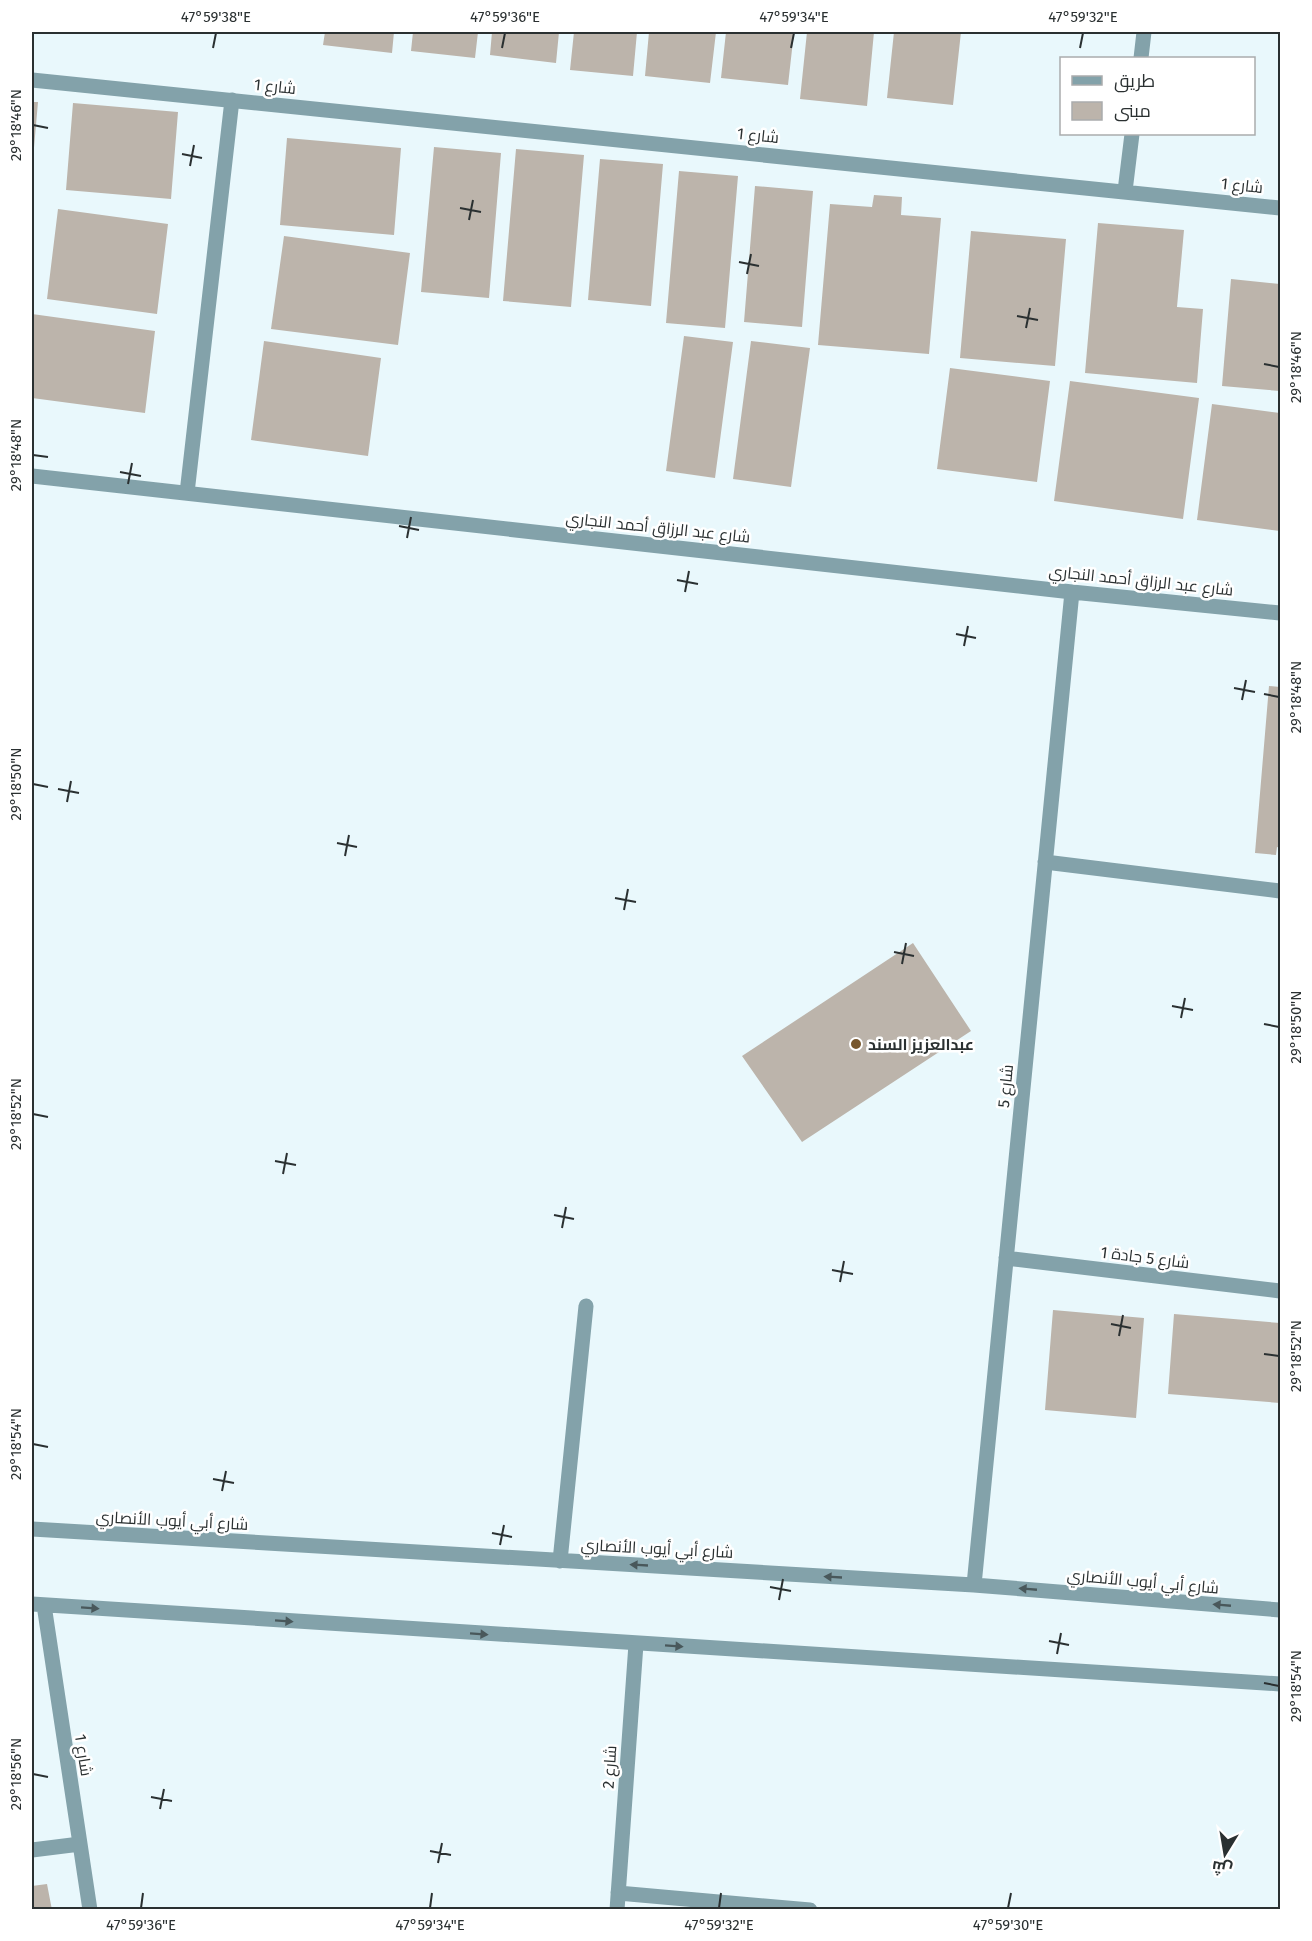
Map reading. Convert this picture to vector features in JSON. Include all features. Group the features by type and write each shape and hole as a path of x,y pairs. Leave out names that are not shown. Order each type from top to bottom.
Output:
{"street":[{"path":"1140,57 1144,32"},
{"name":"شارع 1","path":"32,80 1281,208"},
{"name":"شارع 1","path":"187,493 232,100"},
{"path":"1125,191 1132,135"},
{"name":"شارع عبد الرزاق أحمد النجاري","path":"32,476 1072,592 1281,613"},
{"name":"شارع 5","path":"974,1585 1072,592"},
{"path":"1045,862 1281,891"},
{"name":"شارع 5 جادة 1","path":"1006,1258 1281,1291"},
{"path":"560,1561 586,1306"},
{"name":"شارع أبي أيوب الأنصاري","path":"32,1529 974,1585 1281,1610"},
{"path":"38,1605 1281,1684"},
{"name":"شارع 1","path":"38,1605 90,1910"},
{"name":"شارع 2","path":"617,1910 636,1644"},
{"path":"32,1850 80,1844"},
{"path":"618,1893 810,1910"}],"building":[{"path":"325,32 394,32 392,53 323,45"},
{"path":"413,32 478,32 475,58 411,51"},
{"path":"492,32 559,32 556,63 490,55"},
{"path":"574,32 637,32 633,76 570,70"},
{"path":"649,32 716,32 710,83 645,76"},
{"path":"726,32 794,32 788,85 721,78"},
{"path":"807,32 874,32 867,106 800,99"},
{"path":"894,32 961,32 953,105 887,98"},
{"path":"32,102 38,102 33,159 32,159"},
{"path":"73,103 178,112 171,199 66,190"},
{"path":"287,138 401,148 394,235 280,225"},
{"path":"434,147 501,153 489,298 421,292"},
{"path":"516,149 584,155 571,307 503,301"},
{"path":"600,159 663,164 651,306 588,300"},
{"path":"679,171 738,176 725,328 666,323"},
{"path":"755,186 813,191 802,327 744,322"},
{"path":"874,195 902,197 901,215 941,218 929,354 818,345 830,204 872,207"},
{"path":"58,209 168,224 157,314 47,299"},
{"path":"1098,223 1184,230 1177,307 1203,309 1197,383 1085,373"},
{"path":"971,231 1066,239 1055,366 960,358"},
{"path":"284,236 410,253 398,345 271,329"},
{"path":"1231,279 1280,284 1280,391 1222,386"},
{"path":"32,314 155,331 145,413 32,398"},
{"path":"684,336 733,342 715,478 666,471"},
{"path":"264,341 381,358 368,456 251,440"},
{"path":"751,341 810,348 791,487 733,479"},
{"path":"950,368 1050,381 1037,482 937,469"},
{"path":"1070,381 1199,398 1183,519 1054,501"},
{"path":"1212,404 1280,413 1280,531 1197,520"},
{"path":"1269,686 1280,687 1280,848 1277,847 1276,855 1255,853"},
{"name":"عبدالعزيز السند","path":"913,943 971,1031 802,1142 742,1056"},
{"path":"1053,1310 1144,1318 1136,1418 1045,1410"},
{"path":"1174,1314 1280,1323 1280,1403 1168,1394"},
{"path":"47,1884 52,1910 32,1910 32,1886"}],"place":[{"name":"عبدالعزيز السند","path":"856,1044"}]}
